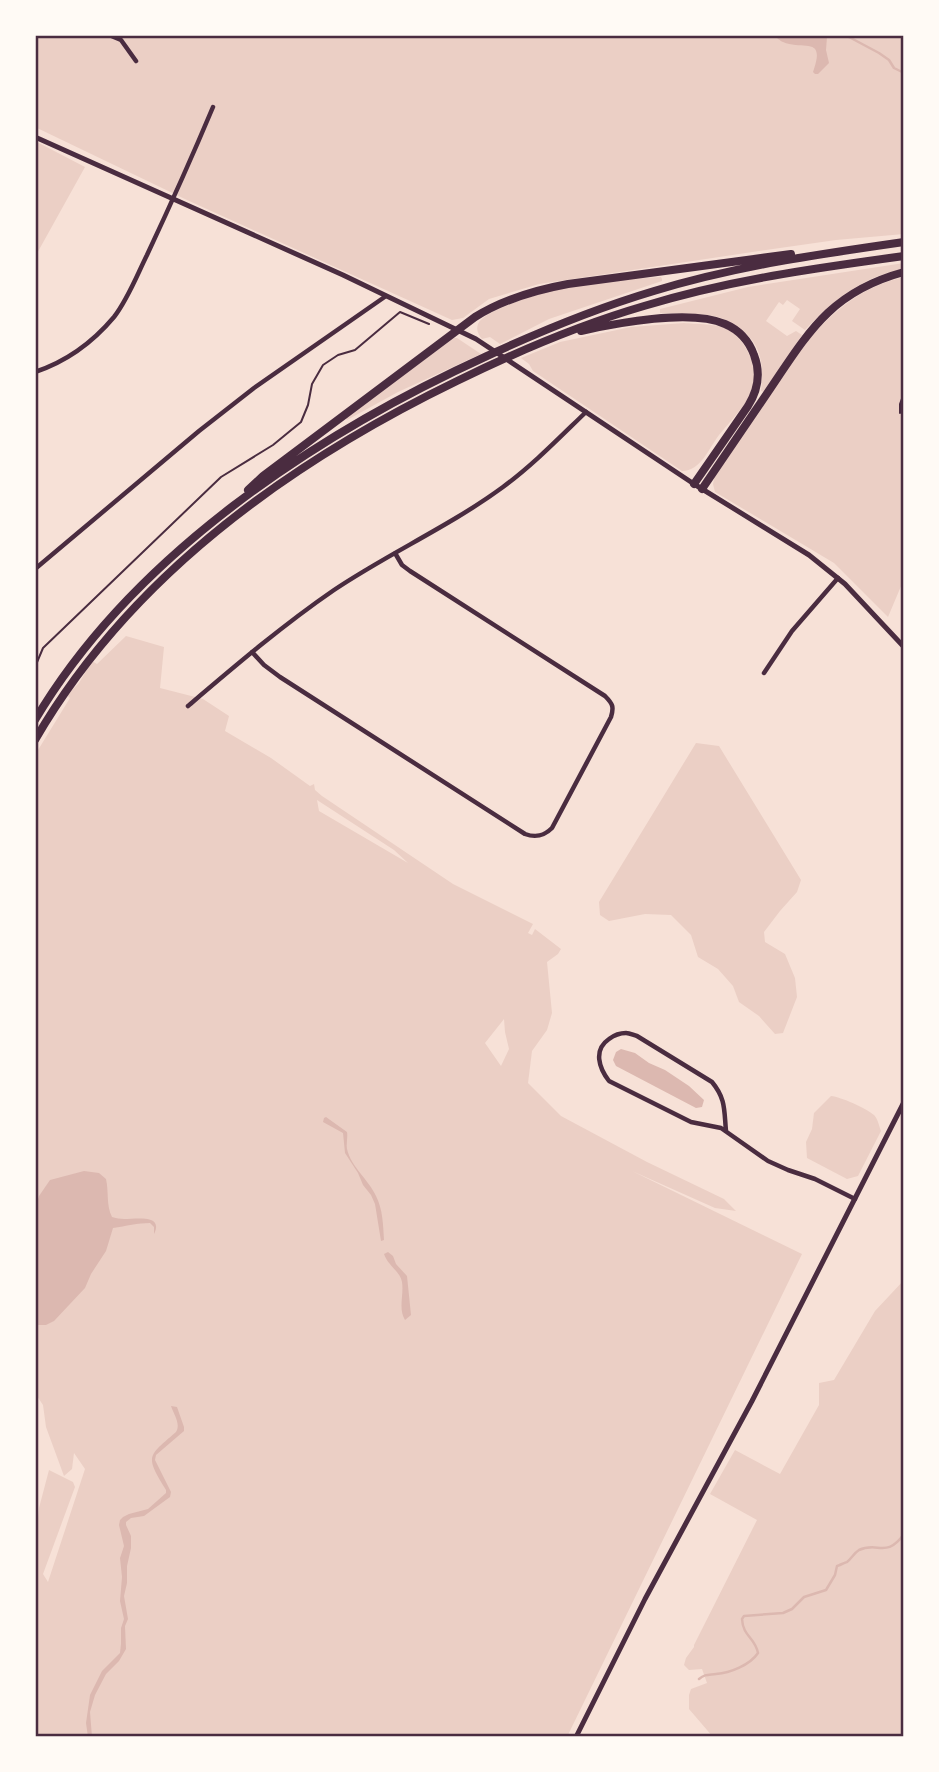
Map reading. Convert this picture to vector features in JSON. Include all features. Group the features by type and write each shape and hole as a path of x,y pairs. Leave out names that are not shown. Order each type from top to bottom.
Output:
{"highway":[{"path":"35,720 73,664 122,606 164,564 226,512 279,473 359,422 441,378 535,334 599,309 682,283 765,263 904,242"},
{"path":"226,512 262,475 475,317 500,303 557,286 780,255 822,254"},
{"path":"35,740 63,694 116,628 173,570 240,514 311,462 384,418 485,367 586,324 643,306 784,273 904,256"},
{"path":"702,489 799,345 818,322 857,291 904,272"},
{"path":"557,336 627,322 696,318 722,323 743,337 751,347 757,364 757,388 748,406 694,484"}],"street":[{"path":"108,35 121,40 136,61"},
{"path":"35,372 93,339 115,315 173,200 213,107"},
{"path":"35,137 343,275 476,339 694,484 810,555 860,599 904,648"},
{"path":"35,569 254,388 386,296"},
{"path":"188,706 274,634 334,591 501,489 534,462 586,411"},
{"path":"252,652 280,677 526,834 539,836 547,832 552,828 611,717 611,703 605,696 410,571 402,565 395,552"},
{"path":"764,673 792,631 838,578"},
{"path":"726,1130 723,1099 712,1082 637,1036 625,1033 615,1035 604,1042 599,1062 609,1081 691,1122 726,1130 768,1161 815,1179 856,1200"},
{"path":"576,1737 645,1599 750,1406 904,1102"}],"path":[{"path":"35,667 43,648 221,477 273,445 301,422 312,384 323,365 338,355 355,350 400,312 432,326"},
{"path":"900,413 904,393"}],"shaded area":[{"path":"35,35 904,35 904,234 836,240 539,284 489,299 463,318 452,320 187,200 35,127"},
{"path":"774,35 830,35 827,37 826,50 829,63 815,74 815,49 783,42"},
{"path":"35,141 85,167 35,257"},
{"path":"904,263 904,269 858,285 826,309 805,330 792,321 800,309 787,300 783,305 779,302 766,321 787,336 796,331 802,335 764,392 761,391 760,356 747,334 724,319 714,316 660,313 660,309 748,287"},
{"path":"661,277 662,281 549,319 500,344 490,337 482,339 478,332 478,324 492,312 534,296 591,283"},
{"path":"904,277 904,579 888,617 834,563 715,492 713,484 715,475 806,342 850,301 875,287"},
{"path":"684,323 718,326 734,334 746,347 754,373 752,390 746,401 704,458 689,470 682,471 533,371 521,358 560,342 631,327"},
{"path":"454,338 481,354 398,392 347,420 345,418"},
{"path":"126,636 164,647 160,688 203,699 229,716 225,731 271,758 310,786 314,784 315,790 322,796 453,884 533,924 528,933 532,935 535,929 561,949 547,962 552,1013 547,1030 532,1051 528,1083 561,1116 724,1199 736,1211 715,1208 632,1171 802,1254 567,1737 35,1737 35,1548 39,1508 49,1470 73,1482 75,1487 43,1574 48,1582 85,1469 74,1453 72,1469 64,1476 46,1427 43,1405 35,1393 35,758 70,698 67,695 79,683 92,661 97,664","holes":["317,800 394,850 408,863 319,811","504,1019 509,1049 501,1066 485,1043"]},
{"path":"696,743 719,746 801,880 797,892 764,932 765,942 785,954 795,978 797,997 783,1033 775,1034 759,1016 739,1002 733,986 718,969 698,957 691,935 671,915 645,914 609,921 600,915 599,902"},
{"path":"621,1049 635,1053 689,1086 704,1100 702,1107 696,1108 616,1066 613,1060 616,1052"},
{"path":"831,1096 870,1112 876,1118 881,1131 858,1176 847,1179 807,1158 806,1142 812,1129 814,1113"},
{"path":"326,1117 347,1132 349,1156 378,1201 384,1240 381,1241 371,1195 345,1153 343,1133 323,1122"},
{"path":"84,1171 99,1173 106,1179 112,1217 152,1220 156,1228 154,1234 154,1227 150,1223 113,1228 106,1251 85,1288 54,1321 46,1325 35,1325 35,1209 39,1196 50,1180"},
{"path":"388,1252 407,1276 411,1315 405,1320 402,1311 402,1282 384,1254"},
{"path":"904,1280 904,1737 713,1737 689,1709 691,1689 707,1683 702,1669 689,1670 684,1665 757,1520 710,1494 735,1450 780,1474 819,1405 819,1383 834,1380 875,1311"},
{"path":"171,1406 177,1407 184,1431 156,1455 155,1460 171,1492 170,1497 144,1516 131,1518 126,1522 131,1536 131,1548 124,1596 128,1619 125,1626 126,1649 106,1674 95,1695 90,1712 92,1737 88,1737 86,1723 90,1695 102,1671 120,1653 124,1619 120,1601 120,1558 124,1546 120,1520 129,1514 148,1509 166,1493 152,1458 159,1447 176,1432 177,1423"}],"waterway":[{"path":"840,35 879,53 889,60 894,68 904,73"},
{"path":"699,1679 705,1675 739,1668 758,1653 744,1630 744,1616 783,1613 792,1609 804,1597 826,1590 837,1566 847,1562 859,1550 887,1548 904,1534"}]}
